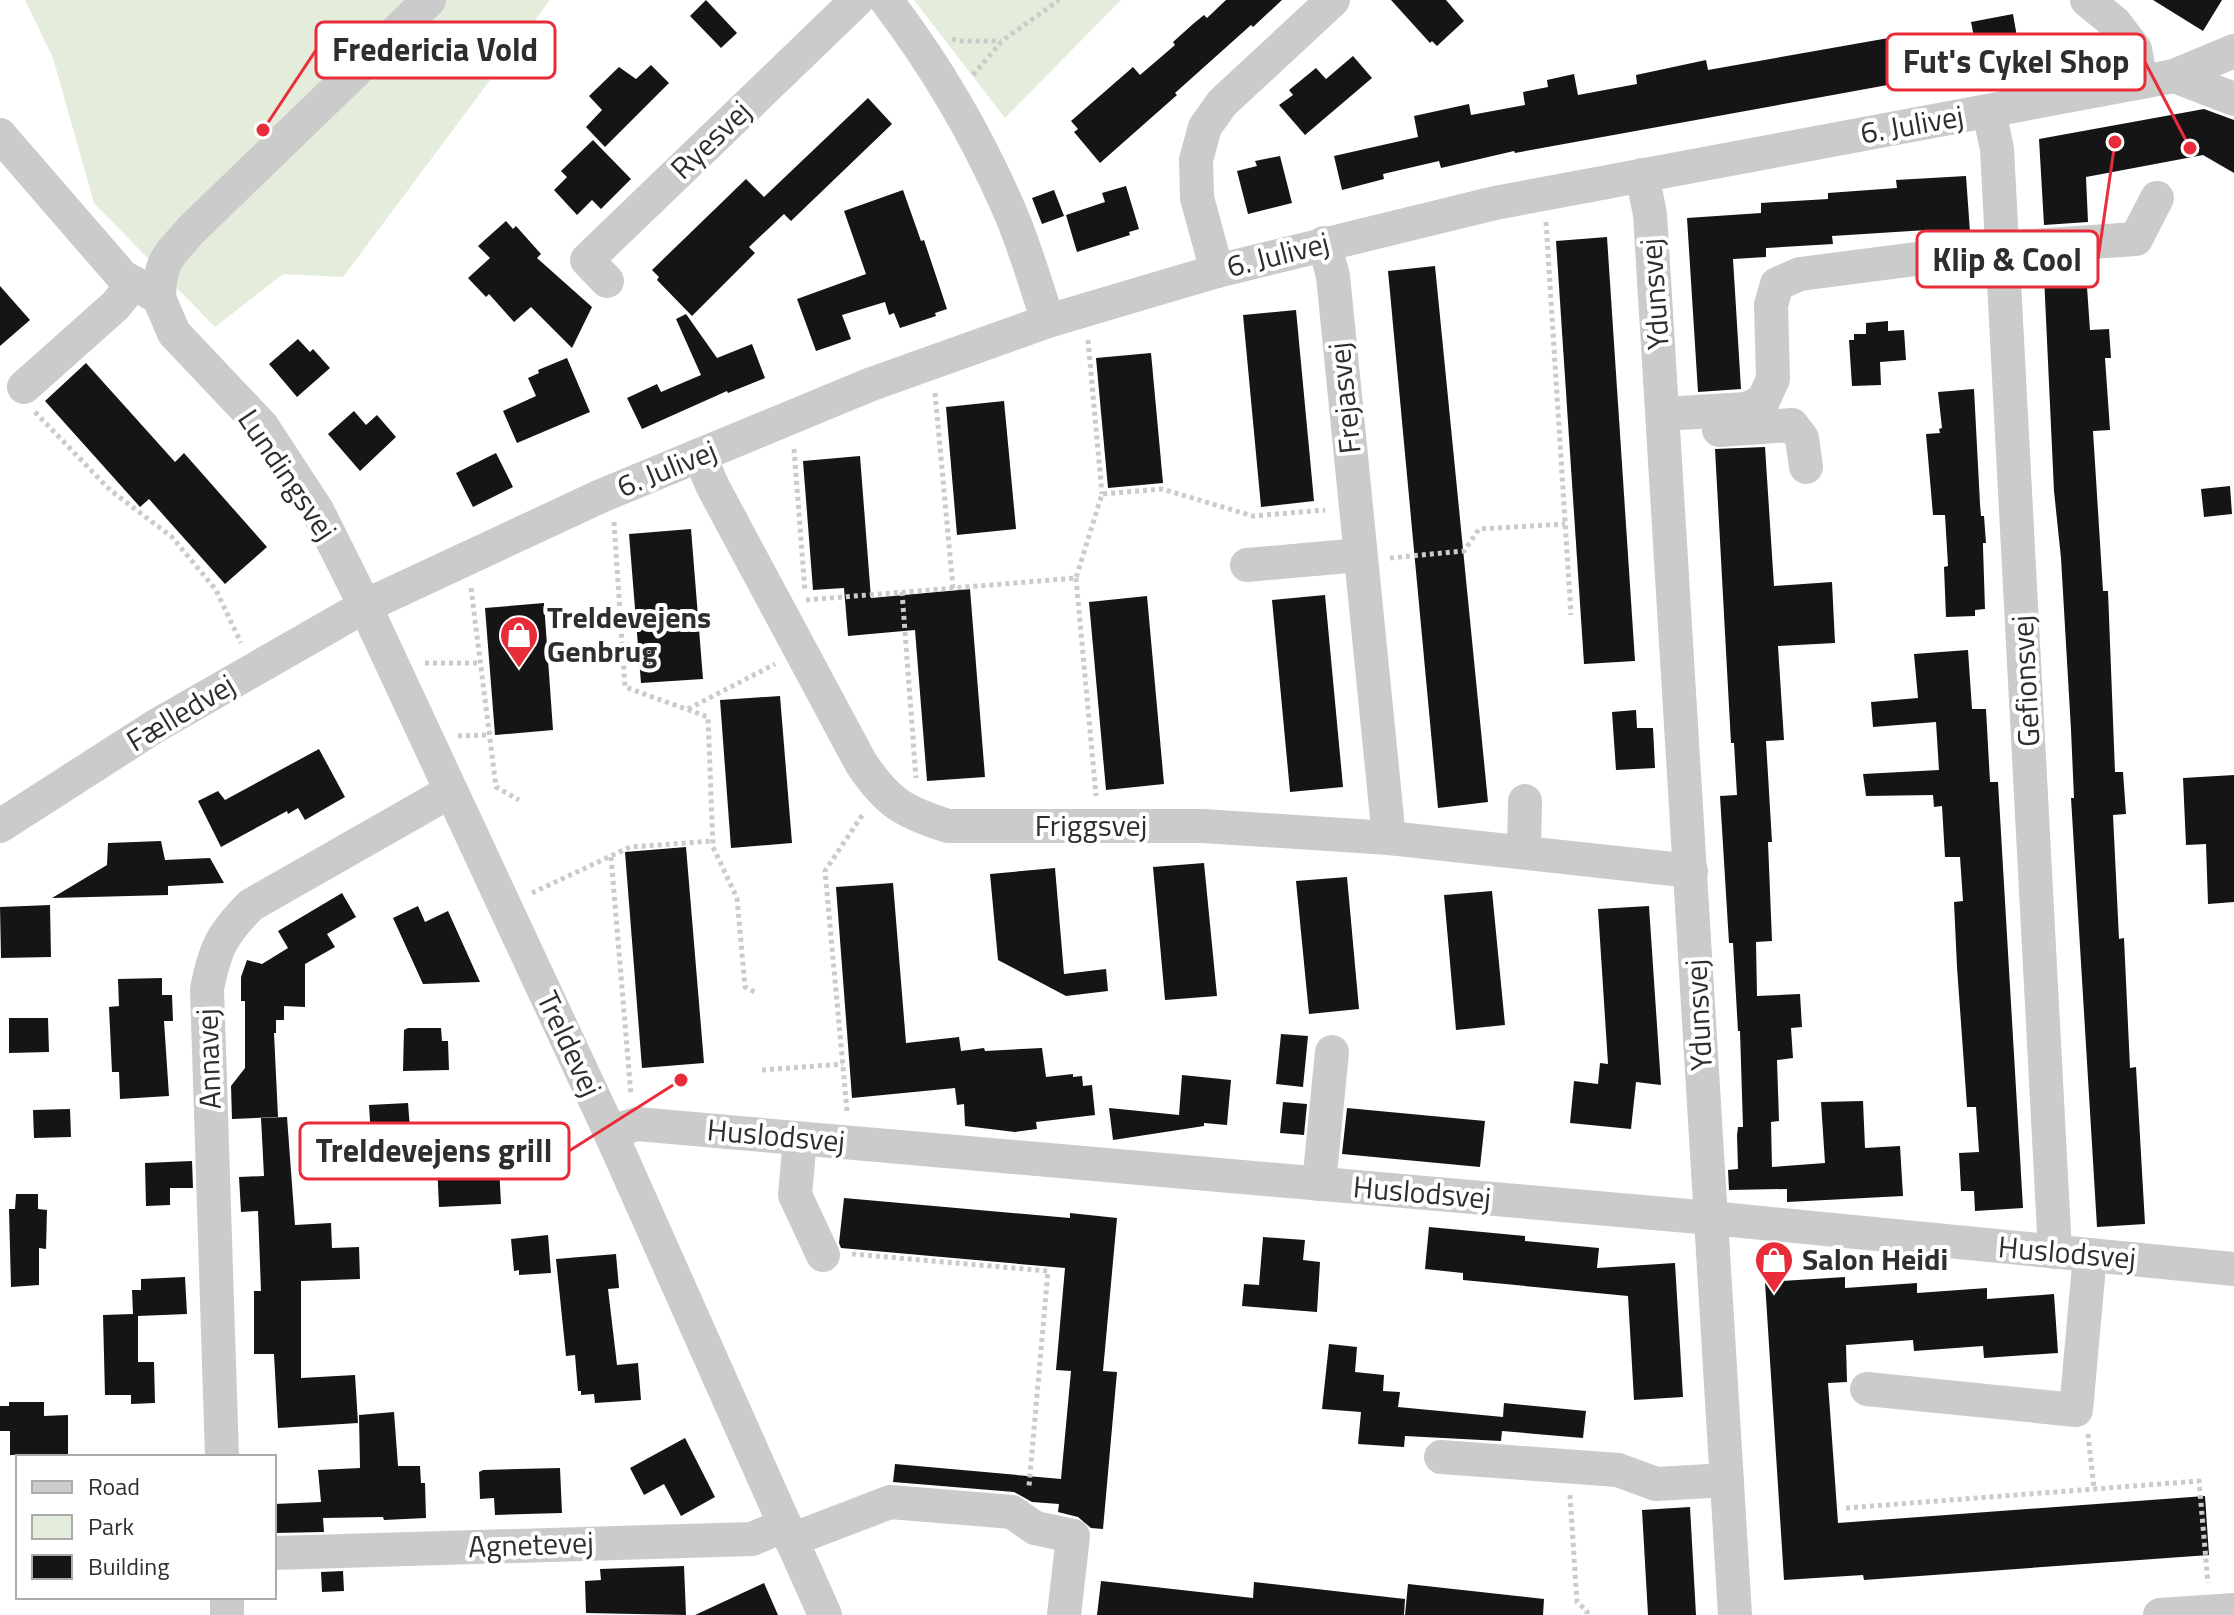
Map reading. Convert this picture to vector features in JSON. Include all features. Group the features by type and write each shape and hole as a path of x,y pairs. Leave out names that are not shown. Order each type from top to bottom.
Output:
{"street":[{"path":"29,399 115,306 147,291 168,257 191,230 429,0"},
{"name":"Ryesvej","path":"607,281 587,260 857,0"},
{"path":"886,0 917,41 953,98 1008,206 1048,321"},
{"path":"1217,271 1197,198 1196,160 1205,127 1222,103 1333,0"},
{"path":"2087,0 2115,23 2158,79 2234,99"},
{"name":"6. Julivej","path":"365,606 601,496 791,417 932,362 1085,310 1324,243 1544,193 2158,79 2234,51"},
{"name":"Gefionsvej","path":"1989,111 1997,149 2055,1252"},
{"name":"Lundingsvej","path":"0,135 122,276 147,291 174,333 262,426 317,510 365,606"},
{"name":"Ydunsvej","path":"1642,175 1650,214 1735,1615"},
{"path":"1663,424 1747,409 1763,401 1773,379 1771,305 1777,284 1800,274 2002,248 2136,239 2157,198"},
{"name":"Frejasvej","path":"1324,243 1333,276 1389,838"},
{"path":"1663,424 1792,425 1802,438 1806,467"},
{"name":"Friggsvej","path":"699,455 713,487 792,603 801,651 861,763 880,790 915,816 948,826 1203,826 1389,838 1691,871"},
{"path":"1247,565 1360,555"},
{"name":"Treldevej","path":"365,606 504,906 623,1128 788,1533 825,1615"},
{"name":"Fælledvej","path":"0,826 154,727 365,606"},
{"name":"Annavej","path":"222,1455 207,989 213,957 228,928 251,905 451,791"},
{"path":"1524,852 1525,801"},
{"path":"1319,1184 1332,1052"},
{"name":"Huslodsvej","path":"623,1128 850,1143 1711,1218 2234,1269"},
{"path":"800,1139 795,1195 823,1255"},
{"path":"1867,1389 2076,1410 2090,1255"},
{"path":"1441,1457 1618,1470 1656,1484 1727,1480"},
{"name":"Agnetevej","path":"276,1553 752,1539 788,1533 890,1502 1012,1512 1035,1528 1073,1536 1064,1615"},
{"path":"2160,1615 2222,1611"}],"path":[{"path":"953,98 1002,41 1059,0"},
{"path":"917,41 932,32 959,41 1002,41"},
{"path":"1544,193 1571,615"},
{"path":"1085,310 1102,494 1076,578 1098,826"},
{"path":"932,362 953,588"},
{"path":"29,399 110,490 172,537 216,590 254,669"},
{"path":"791,417 792,603 1076,578"},
{"path":"1102,494 1162,489 1253,516 1356,507"},
{"path":"601,496 615,524 625,687 708,717 713,847 737,898 745,987 757,993"},
{"path":"1360,555 1389,558 1464,551 1479,529 1565,524"},
{"path":"459,562 470,584 496,787 519,800"},
{"path":"902,592 918,797 915,816"},
{"path":"687,709 801,651"},
{"path":"389,662 480,663"},
{"path":"850,1143 825,871 880,790"},
{"path":"504,906 630,847 713,841"},
{"path":"611,857 632,1104 623,1128"},
{"path":"762,1070 843,1064"},
{"path":"823,1255 855,1254 1048,1271 1027,1504 1020,1518"},
{"path":"2076,1410 2088,1427 2094,1489"},
{"path":"1568,1466 1577,1602 1587,1611 1587,1615"},
{"path":"1846,1508 2199,1481 2222,1611"}],"green space":[{"path":"25,0 550,0 343,277 283,274 215,327 94,203 53,58"},
{"path":"914,0 1121,0 1005,118"}],"building":[{"path":"706,0 737,33 721,48 690,16"},
{"path":"1226,0 1282,0 1100,163 1074,132 1078,129 1071,121 1133,67 1140,75 1175,45 1173,42 1193,24 1204,15 1207,18"},
{"path":"1391,0 1446,0 1464,21 1437,46 1432,41 1430,43"},
{"path":"2153,0 2222,0 2203,31"},
{"path":"2013,14 2021,60 1980,68 1971,22"},
{"path":"1917,33 1926,78 1514,151 1441,168 1439,161 1383,174 1384,179 1342,190 1334,156 1418,137 1414,116 1469,104 1471,115 1525,105 1523,92 1548,87 1547,80 1574,74 1578,95 1637,84 1636,75 1706,60 1708,70"},
{"path":"1353,56 1372,78 1305,135 1279,105 1293,95 1289,90 1316,68 1326,79"},
{"path":"651,65 669,83 605,147 586,127 602,110 589,96 619,67 636,79"},
{"path":"868,98 892,124 791,221 784,214 749,247 755,253 692,316 657,280 659,277 652,270 746,179 764,197"},
{"path":"2204,109 2234,120 2234,173 2203,155 2086,177 2088,222 2044,225 2039,139"},
{"path":"593,140 631,179 601,209 592,200 577,215 554,190 567,177 561,171"},
{"path":"1280,156 1292,203 1248,214 1237,171 1257,166 1255,161"},
{"path":"1966,176 1970,232 1927,237 1927,230 1832,236 1833,244 1766,248 1766,257 1733,259 1741,389 1698,392 1687,218 1761,213 1761,203 1828,199 1828,193 1897,188 1896,180"},
{"path":"1126,186 1139,229 1129,232 1130,235 1077,252 1066,215 1105,202 1102,193"},
{"path":"903,190 947,309 900,328 894,313 889,315 885,302 842,315 851,339 816,351 797,299 866,274 844,211"},
{"path":"1054,190 1064,216 1042,224 1032,198"},
{"path":"506,221 513,229 516,226 541,254 537,258 592,307 572,348 531,307 514,322 489,294 486,297 468,278 490,258 478,246"},
{"path":"1607,237 1635,661 1584,664 1556,241"},
{"path":"1435,266 1488,802 1438,808 1388,271"},
{"path":"2086,273 2090,330 2109,329 2111,358 2105,358 2110,430 2093,431 2103,591 2108,591 2115,772 2123,772 2126,814 2113,815 2119,939 2124,938 2130,1068 2136,1067 2145,1224 2097,1227 2044,276"},
{"path":"0,286 30,320 0,346"},
{"path":"1296,310 1314,501 1261,507 1243,315"},
{"path":"686,314 717,358 752,344 765,378 727,391 642,429 627,398 657,384 661,392 701,375 676,319"},
{"path":"1888,321 1888,331 1904,330 1906,360 1880,362 1881,385 1852,386 1849,340 1854,340 1854,334 1866,334 1866,323"},
{"path":"298,339 310,352 313,349 330,368 297,397 269,364"},
{"path":"1151,353 1163,483 1108,488 1096,358"},
{"path":"567,358 590,412 517,443 503,411 536,396 528,378 539,373 538,370"},
{"path":"86,363 175,462 184,453 267,547 225,584 149,499 140,507 45,401"},
{"path":"1974,389 1980,504 1986,543 1983,543 1985,609 1975,610 1975,616 1946,617 1944,567 1948,566 1945,515 1933,515 1926,434 1940,433 1939,429 1942,428 1938,392"},
{"path":"1004,401 1016,529 957,535 946,407"},
{"path":"354,411 366,425 377,415 396,437 360,471 328,434"},
{"path":"1765,447 1774,586 1832,582 1835,643 1778,646 1784,740 1766,741 1772,842 1768,842 1772,941 1756,942 1757,996 1800,994 1802,1027 1791,1028 1793,1058 1777,1060 1779,1121 1771,1122 1772,1167 1825,1163 1821,1102 1863,1101 1865,1148 1900,1146 1903,1196 1787,1202 1787,1189 1729,1190 1728,1170 1738,1169 1737,1135 1738,1127 1743,1127 1740,1031 1733,943 1729,943 1720,796 1737,795 1734,743 1731,743 1715,449"},
{"path":"496,453 513,487 473,507 456,473"},
{"path":"860,456 871,598 970,589 985,777 927,781 915,630 848,636 844,588 813,590 803,461"},
{"path":"2230,486 2232,514 2204,517 2201,489"},
{"path":"691,529 703,679 641,683 629,534"},
{"path":"1325,595 1343,787 1290,792 1272,600"},
{"path":"1147,596 1164,784 1106,790 1089,602"},
{"path":"544,603 553,730 495,735 485,608"},
{"path":"1968,650 1972,709 1986,709 1990,782 1998,782 2023,1208 1975,1211 1974,1191 1961,1191 1959,1153 1979,1152 1976,1107 1967,1107 1957,967 1954,902 1963,901 1960,857 1945,857 1942,806 1934,807 1933,795 1866,796 1863,774 1939,770 1936,722 1873,727 1871,702 1918,698 1914,654"},
{"path":"780,696 792,843 731,848 720,700"},
{"path":"1636,710 1637,728 1653,728 1655,768 1616,770 1612,712"},
{"path":"319,749 345,797 305,820 298,808 288,814 287,811 221,847 198,801 218,791 225,800"},
{"path":"2234,775 2234,902 2208,904 2206,844 2186,845 2183,778"},
{"path":"161,841 165,860 210,858 224,883 168,886 168,895 52,898 107,865 108,843"},
{"path":"686,847 704,1063 642,1068 625,852"},
{"path":"1204,863 1217,996 1165,1000 1153,867"},
{"path":"1055,868 1064,974 1106,969 1108,991 1066,996 998,960 990,874"},
{"path":"1347,877 1359,1009 1309,1014 1296,881"},
{"path":"893,883 906,1043 959,1037 961,1051 1042,1048 1046,1077 1073,1074 1073,1077 1082,1076 1083,1086 1092,1085 1095,1115 1036,1122 1037,1129 1015,1132 965,1126 964,1104 957,1105 955,1088 852,1098 836,887"},
{"path":"1492,891 1505,1025 1456,1030 1444,895"},
{"path":"342,893 356,917 327,934 335,947 305,964 305,1007 284,1006 284,1020 276,1020 278,1117 232,1119 231,1086 245,1068 245,1001 241,1001 241,977 247,960 262,964 288,948 278,931"},
{"path":"50,905 51,957 1,958 0,907"},
{"path":"418,906 425,922 448,911 480,982 423,984 393,918"},
{"path":"1649,906 1661,1085 1636,1082 1631,1129 1570,1123 1574,1081 1598,1084 1600,1063 1608,1064 1598,909"},
{"path":"162,978 162,995 172,995 173,1021 164,1021 169,1096 120,1099 119,1072 112,1072 109,1007 119,1006 118,979"},
{"path":"9,1018 48,1018 49,1052 9,1053"},
{"path":"441,1028 442,1041 448,1041 449,1070 403,1071 404,1030"},
{"path":"1281,1034 1308,1036 1303,1087 1276,1084"},
{"path":"1182,1075 1231,1080 1227,1125 1204,1123 1204,1126 1113,1140 1109,1108 1179,1115"},
{"path":"1283,1102 1307,1104 1304,1135 1280,1133"},
{"path":"408,1103 413,1167 373,1170 369,1105"},
{"path":"1347,1108 1485,1121 1480,1167 1342,1154"},
{"path":"70,1109 71,1137 34,1138 33,1110"},
{"path":"287,1117 295,1225 331,1223 332,1248 359,1247 360,1279 301,1281 301,1378 355,1375 358,1423 278,1428 274,1354 254,1354 254,1291 261,1291 258,1211 241,1212 239,1177 264,1176 261,1118"},
{"path":"498,1147 501,1204 439,1207 437,1163 473,1161 472,1148"},
{"path":"192,1161 193,1188 170,1188 170,1205 146,1206 145,1163"},
{"path":"16,1194 38,1194 38,1209 47,1210 46,1249 39,1248 39,1285 11,1287 9,1209 15,1209"},
{"path":"844,1198 1070,1218 1070,1213 1117,1218 1103,1371 1117,1372 1103,1529 1091,1528 1078,1517 1058,1512 1059,1504 1032,1502 1014,1492 893,1482 895,1464 1061,1479 1071,1371 1056,1370 1065,1268 841,1248"},
{"path":"1429,1227 1525,1236 1525,1241 1599,1248 1597,1268 1675,1263 1683,1397 1634,1400 1628,1296 1463,1280 1463,1273 1425,1269"},
{"path":"548,1235 551,1273 519,1275 519,1270 514,1271 511,1239"},
{"path":"1263,1237 1305,1240 1303,1260 1320,1262 1317,1312 1242,1306 1244,1284 1259,1285"},
{"path":"616,1254 619,1288 608,1289 617,1365 638,1363 641,1400 595,1403 594,1394 581,1395 578,1391 575,1355 566,1356 556,1259"},
{"path":"185,1277 187,1314 138,1316 138,1362 154,1362 155,1403 131,1404 131,1395 105,1395 103,1315 133,1314 132,1290 141,1290 141,1279"},
{"path":"1845,1277 1845,1288 1917,1283 1917,1293 1987,1288 1987,1299 2054,1294 2058,1353 1984,1358 1983,1346 1914,1351 1913,1340 1846,1345 1847,1382 1828,1383 1838,1523 2205,1496 2209,1555 1864,1580 1863,1575 1784,1580 1765,1282"},
{"path":"1329,1344 1357,1347 1355,1372 1384,1375 1383,1391 1400,1392 1398,1407 1503,1417 1504,1403 1586,1411 1583,1438 1502,1431 1501,1441 1405,1436 1404,1447 1358,1444 1361,1412 1322,1409"},
{"path":"9,1402 44,1402 44,1416 68,1415 68,1454 10,1455 10,1431 0,1431 0,1406 9,1406"},
{"path":"394,1412 398,1466 420,1466 421,1483 425,1483 426,1518 323,1518 324,1532 276,1533 276,1504 321,1502 318,1470 360,1468 359,1415"},
{"path":"685,1438 715,1497 681,1516 664,1484 644,1495 630,1468"},
{"path":"560,1468 562,1513 495,1515 494,1498 480,1499 479,1472 483,1470"},
{"path":"1690,1507 1696,1615 1648,1615 1642,1510"},
{"path":"684,1566 686,1615 586,1613 585,1581 601,1580 600,1569"},
{"path":"343,1571 344,1591 322,1592 321,1572"},
{"path":"1101,1581 1253,1598 1254,1582 1405,1599 1404,1615 1097,1615"},
{"path":"764,1583 778,1615 695,1615"},
{"path":"1408,1584 1544,1599 1543,1615 1405,1615"}],"place":[{"name":"Fredericia Vold","path":"263,130"},
{"name":"Klip & Cool","path":"2115,142"},
{"name":"Fut's Cykel Shop","path":"2190,148"},
{"name":"Treldevejens Genbrug","path":"519,669"},
{"name":"Treldevejens grill","path":"681,1080"},
{"name":"Salon Heidi","path":"1774,1294"}]}
